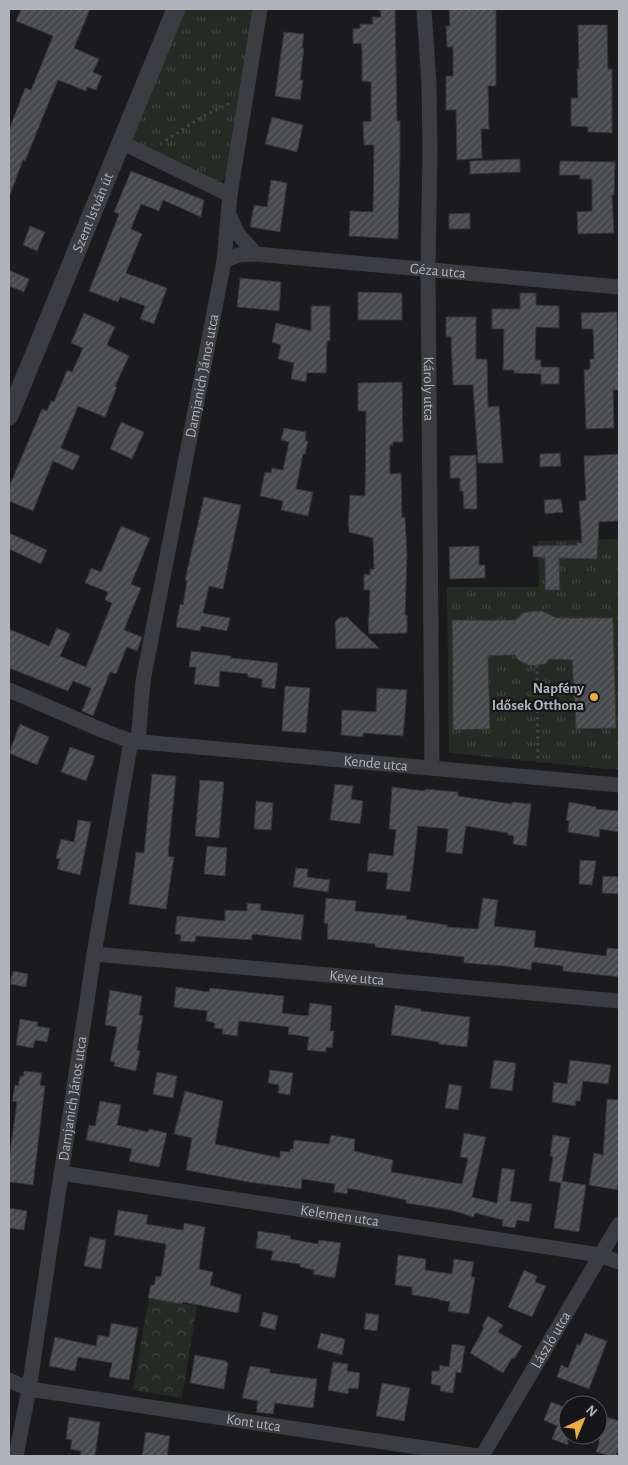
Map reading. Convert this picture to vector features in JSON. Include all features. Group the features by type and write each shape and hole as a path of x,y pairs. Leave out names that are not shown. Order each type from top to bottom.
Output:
{"street":[{"name":"Szent István út","path":"9,416 176,9"},
{"name":"Damjanich János utca","path":"16,1456 29,1389 94,954 135,741 143,681 224,261 230,195 260,9"},
{"name":"Károly utca","path":"424,9 429,84 430,151 428,270 432,768"},
{"path":"121,142 230,195"},
{"path":"228,214 238,234 256,254"},
{"name":"Géza utca","path":"224,261 238,256 256,254 619,287"},
{"name":"Kende utca","path":"9,690 104,731 135,741 619,785"},
{"name":"Keve utca","path":"94,954 619,1002"},
{"name":"Kelemen utca","path":"61,1173 600,1255 619,1262"},
{"name":"László utca","path":"482,1456 619,1224"},
{"name":"Kont utca","path":"9,1380 29,1389 478,1456"}],"path":[{"path":"144,154 202,117 246,94"},
{"path":"537,665 538,766"}],"green space":[{"path":"186,9 257,9 229,174 223,180 215,182 133,139"},
{"path":"619,539 619,770 449,753 447,587 539,587 538,541"},
{"path":"149,1298 197,1306 182,1398 133,1390"}],"building":[{"path":"21,9 90,9 74,48 99,59 93,72 102,76 96,90 87,87 86,91 58,80 9,195 9,130 25,88 31,90 53,36 16,21"},
{"path":"380,9 395,9 397,121 400,121 398,239 349,236 350,211 373,212 374,145 364,145 363,122 371,121 371,82 362,81 361,43 353,44 353,29 360,28 360,24 373,24 372,17 381,17"},
{"path":"449,9 496,9 496,86 488,86 489,129 481,129 482,158 457,160 456,110 446,110 446,76 453,76 453,47 447,47 446,26 450,26"},
{"path":"578,25 607,25 608,69 612,69 612,133 588,132 588,127 571,126 571,98 578,98"},
{"path":"284,32 304,34 300,80 303,80 300,100 275,96"},
{"path":"272,117 303,125 297,152 265,144"},
{"path":"520,159 520,172 470,174 470,161"},
{"path":"560,161 615,162 614,195 612,195 614,233 578,234 577,212 592,211 592,179 580,179 580,175 559,175"},
{"path":"131,171 204,200 201,217 163,200 159,211 141,204 131,229 142,234 126,273 167,288 154,324 140,319 145,306 120,297 118,302 89,291 119,214 114,212"},
{"path":"271,180 287,183 280,232 250,227 254,205 267,207"},
{"path":"470,213 470,229 449,229 449,214"},
{"path":"30,226 45,232 37,251 23,245"},
{"path":"9,270 29,279 24,292 9,286"},
{"path":"240,278 281,282 279,311 237,307"},
{"path":"358,292 402,293 402,320 358,320"},
{"path":"520,293 536,293 536,305 559,306 559,328 536,327 535,360 541,360 541,367 559,367 559,384 541,384 541,374 514,373 514,370 503,370 504,329 492,329 492,309 520,309"},
{"path":"311,306 330,306 330,341 327,341 326,373 307,373 306,382 291,379 294,363 278,359 281,345 272,342 276,323 311,331"},
{"path":"617,312 619,390 613,390 614,428 586,429 584,370 590,369 590,359 594,359 593,329 582,329 581,313"},
{"path":"84,313 115,327 107,345 129,356 115,386 117,387 105,417 78,406 61,448 80,456 73,470 53,461 33,511 9,501 9,487 42,409 47,411 51,401 54,402 67,370 72,372 83,348 71,343"},
{"path":"446,317 476,317 476,359 487,359 488,407 499,406 503,463 478,463 473,385 453,385 451,337 446,337"},
{"path":"402,382 403,442 393,442 393,445 390,445 390,474 401,473 402,518 405,517 407,555 405,615 407,615 407,633 369,634 370,590 364,590 364,574 370,575 370,569 374,569 373,538 349,532 348,527 350,495 365,496 366,411 358,411 358,383"},
{"path":"121,422 144,432 132,459 110,449"},
{"path":"284,428 306,432 305,441 308,441 305,454 303,454 296,489 313,492 308,516 281,510 283,501 260,496 265,472 271,473 272,468 283,470 289,442 281,440"},
{"path":"560,453 561,466 540,467 540,454"},
{"path":"619,454 619,521 599,522 597,559 559,558 560,590 545,590 545,557 533,557 533,546 577,545 577,542 582,543 579,501 586,500 584,456"},
{"path":"476,455 477,509 464,509 463,491 460,491 460,478 450,478 450,456"},
{"path":"204,497 241,505 223,589 209,586 203,613 230,618 227,631 201,626 200,631 176,627 180,604 183,605 187,581 185,580"},
{"path":"561,499 563,512 545,514 544,500"},
{"path":"121,526 150,538 131,584 141,588 124,630 142,637 137,651 127,647 116,674 110,672 93,716 82,711 91,688 73,681 68,691 9,668 9,629 49,646 57,628 70,634 60,656 86,667 112,603 105,600 108,592 85,583 91,568 101,572"},
{"path":"9,533 47,550 41,564 9,549"},
{"path":"479,546 479,565 485,565 485,578 450,579 449,547"},
{"name":"Napfény Idősek Otthona","path":"542,611 557,618 613,618 616,728 576,729 572,660 549,659 545,664 530,666 518,660 515,655 488,656 490,729 453,730 452,620 515,620 523,613"},
{"path":"347,617 379,648 336,649 335,622 339,618"},
{"path":"191,651 278,663 275,689 262,687 262,679 248,677 248,674 220,671 219,687 194,684 196,667 189,667"},
{"path":"285,686 310,688 306,733 282,731"},
{"path":"377,688 407,690 403,736 363,733 363,737 341,735 342,710 376,712"},
{"path":"20,724 49,737 37,765 9,753"},
{"path":"70,747 95,756 86,781 61,772"},
{"path":"152,774 176,776 168,856 174,857 166,909 129,904 136,852 144,853"},
{"path":"200,780 224,782 219,838 195,836"},
{"path":"335,784 353,786 351,799 363,801 360,824 330,820"},
{"path":"392,787 458,792 458,796 512,804 512,802 531,804 526,846 513,844 514,836 508,835 508,833 466,826 462,854 446,852 448,829 418,826 410,892 386,889 388,873 367,871 369,853 393,856 396,830 389,829"},
{"path":"256,801 273,803 271,830 254,829"},
{"path":"569,802 596,807 596,809 619,811 619,832 600,829 599,837 568,832 569,821 566,820"},
{"path":"78,820 91,822 80,875 57,869 60,859 56,858 61,839 74,842"},
{"path":"207,846 227,848 225,876 204,874"},
{"path":"580,860 596,861 592,885 579,884"},
{"path":"296,868 308,869 307,877 330,880 328,892 293,887"},
{"path":"603,876 619,877 619,894 602,893"},
{"path":"326,898 356,901 355,911 407,916 406,919 447,925 447,927 478,929 483,898 498,900 494,926 536,931 534,947 606,956 607,948 619,949 619,977 563,971 563,966 532,962 531,970 464,963 464,957 375,947 375,944 327,939 328,924 324,923"},
{"path":"247,903 261,904 260,910 304,915 301,940 252,934 252,940 196,936 195,942 180,941 181,935 175,934 177,916 225,921 225,910 247,911"},
{"path":"13,971 28,974 26,987 10,984"},
{"path":"176,987 209,992 210,988 284,996 282,1013 308,1016 310,1003 332,1006 330,1031 334,1031 332,1048 326,1047 326,1052 307,1050 309,1037 288,1034 289,1027 239,1021 237,1036 222,1034 223,1029 214,1028 215,1023 206,1021 207,1011 174,1007"},
{"path":"110,990 142,996 139,1015 143,1016 137,1050 140,1051 136,1071 114,1066 115,1062 110,1061 117,1027 105,1025"},
{"path":"395,1005 421,1009 421,1011 470,1017 467,1047 391,1035"},
{"path":"20,1019 38,1022 37,1026 50,1028 47,1042 35,1040 33,1048 16,1045"},
{"path":"494,1060 516,1063 512,1091 490,1088"},
{"path":"570,1060 611,1065 608,1084 583,1081 580,1101 576,1101 575,1106 552,1102 554,1082 567,1084"},
{"path":"270,1070 293,1073 290,1095 278,1093 279,1085 268,1083"},
{"path":"24,1071 42,1073 40,1085 45,1086 33,1185 9,1182 9,1159 17,1102 12,1101 15,1085 18,1086 20,1076 23,1076"},
{"path":"157,1072 177,1076 173,1098 153,1094"},
{"path":"449,1084 462,1086 458,1110 445,1108"},
{"path":"185,1091 223,1101 215,1144 280,1158 280,1151 290,1152 290,1149 293,1149 294,1140 329,1144 331,1135 355,1139 354,1151 393,1160 391,1172 462,1184 468,1158 460,1157 464,1133 486,1137 472,1197 497,1203 502,1168 515,1170 510,1201 532,1204 529,1222 517,1220 515,1228 502,1226 503,1220 475,1213 474,1217 450,1210 406,1203 406,1200 348,1188 347,1194 334,1192 335,1184 302,1179 301,1189 248,1182 186,1170 192,1138 174,1134"},
{"path":"607,1099 619,1100 619,1179 617,1190 589,1185 594,1153 603,1155"},
{"path":"100,1101 121,1105 117,1125 148,1132 149,1129 167,1133 159,1167 129,1161 132,1149 86,1140 89,1125 95,1126"},
{"path":"553,1135 570,1138 562,1181 586,1185 579,1232 554,1228 561,1183 549,1181 553,1157 550,1156"},
{"path":"9,1208 27,1211 24,1230 9,1228"},
{"path":"118,1210 148,1215 146,1224 183,1230 184,1223 205,1227 199,1269 213,1272 210,1285 241,1295 238,1313 183,1302 182,1304 148,1298 151,1285 154,1285 156,1276 161,1277 166,1244 114,1235"},
{"path":"258,1231 291,1236 290,1239 318,1244 319,1240 341,1243 335,1278 313,1274 314,1270 300,1267 300,1264 271,1260 273,1251 256,1248"},
{"path":"90,1237 106,1240 101,1269 84,1266"},
{"path":"398,1255 426,1259 425,1270 452,1274 454,1259 474,1262 471,1277 475,1277 469,1314 448,1311 450,1302 412,1295 412,1287 395,1285"},
{"path":"524,1270 537,1276 535,1282 546,1286 532,1317 508,1307"},
{"path":"263,1312 278,1316 275,1330 260,1326"},
{"path":"366,1313 379,1315 377,1331 364,1329"},
{"path":"488,1316 503,1325 498,1332 522,1346 503,1373 470,1353 484,1328 482,1326"},
{"path":"111,1323 138,1328 129,1380 109,1377 112,1363 78,1357 75,1371 49,1366 55,1337 96,1346 98,1335 109,1337"},
{"path":"321,1333 345,1339 342,1355 317,1348"},
{"path":"585,1333 607,1341 589,1389 557,1377 561,1365 568,1368 577,1344 580,1345"},
{"path":"452,1344 465,1346 461,1373 456,1372 453,1393 440,1391 441,1386 431,1384 432,1371 439,1371 440,1365 449,1367"},
{"path":"195,1355 228,1363 224,1389 190,1383"},
{"path":"333,1362 348,1364 347,1371 360,1373 358,1389 349,1388 348,1394 328,1390"},
{"path":"250,1366 270,1369 270,1373 317,1379 313,1408 275,1403 273,1414 256,1412 258,1401 242,1398"},
{"path":"382,1383 410,1388 404,1421 376,1416"},
{"path":"551,1402 558,1405 558,1441 552,1439 557,1426 544,1420"},
{"path":"69,1417 100,1422 95,1456 80,1456 81,1451 70,1449 72,1440 66,1439"},
{"path":"608,1417 619,1421 619,1446 616,1456 596,1452 598,1445 608,1445"},
{"path":"146,1432 170,1436 167,1456 142,1456"}],"place":[{"name":"Napfény Idősek Otthona","path":"594,697"}]}
